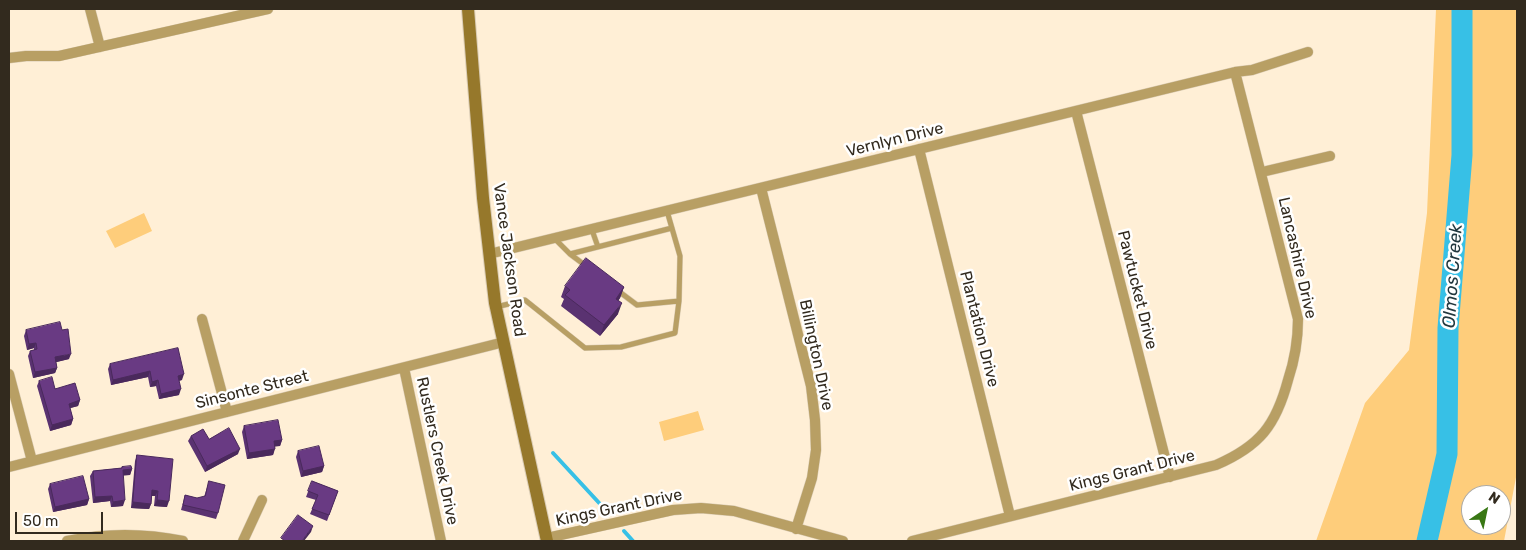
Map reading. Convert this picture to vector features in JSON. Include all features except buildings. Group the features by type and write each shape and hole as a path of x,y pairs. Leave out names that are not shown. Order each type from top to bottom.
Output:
{"main road":[{"name":"Vance Jackson Road","path":"468,9 488,254 496,306 547,540"}],"street":[{"path":"90,9 100,47"},
{"path":"9,58 59,56 265,9"},
{"name":"Vernlyn Drive","path":"488,254 1235,72 1252,70 1308,52"},
{"name":"Lancashire Drive","path":"1235,72 1296,303 1298,319 1297,351"},
{"name":"Pawtucket Drive","path":"1076,111 1170,476"},
{"name":"Plantation Drive","path":"919,149 1010,516"},
{"path":"1262,172 1330,156"},
{"name":"Billington Drive","path":"761,188 811,386 816,420 816,450 812,478 796,529"},
{"path":"202,319 227,412"},
{"name":"Sinsonte Street","path":"9,467 504,342"},
{"name":"Kings Grant Drive","path":"912,541 1216,465 1236,456 1261,437 1278,411 1297,351"},
{"name":"Rustlers Creek Drive","path":"404,368 441,541"},
{"path":"9,374 32,461"},
{"path":"242,541 262,500"},
{"name":"Kings Grant Drive","path":"547,540 673,510 701,508 734,511 843,541"},
{"path":"67,541 108,535 134,534 183,541"}],"lane":[{"path":"496,306 526,300 585,348 621,347 675,333 680,301 680,256 667,211"},
{"path":"570,254 672,228"},
{"path":"592,230 598,247"},
{"path":"555,239 570,254 593,271"},
{"path":"615,288 638,305 680,301"}],"shaded area":[{"path":"1436,9 1517,9 1517,472 1511,504 1511,485 1461,485 1461,535 1505,535 1504,541 1316,541 1365,403 1409,350 1427,213"},
{"path":"144,213 152,231 115,248 106,231"},
{"path":"698,411 704,430 664,441 659,422"}],"waterway":[{"name":"Olmos Creek","path":"1427,541 1447,454 1448,328 1462,155 1462,9"},
{"path":"553,453 601,505"},
{"path":"624,531 633,541"}]}
